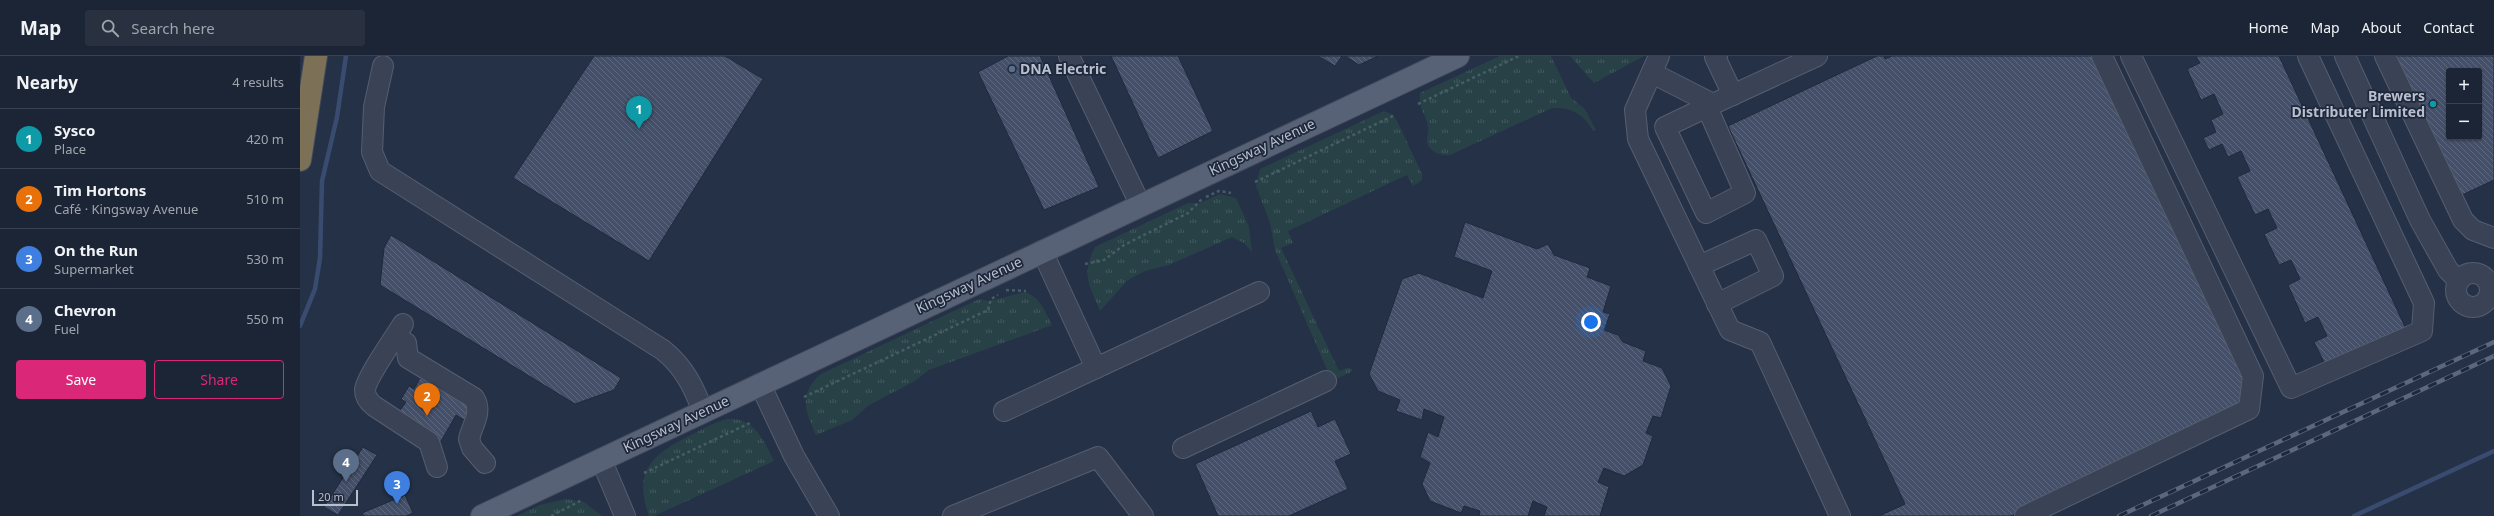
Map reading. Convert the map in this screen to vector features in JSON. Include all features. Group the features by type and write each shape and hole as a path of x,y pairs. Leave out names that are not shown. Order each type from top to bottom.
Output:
{"highway":[{"path":"300,160 316,56"}],"main road":[{"name":"Kingsway Avenue","path":"482,516 1140,204 1458,56"}],"lane":[{"path":"1069,56 1140,204"},
{"path":"1717,56 1715,57 1733,95"},
{"path":"1817,56 1710,105 1665,128 1706,213 1745,193 1710,105 1656,65 1635,110 1638,140 1730,330 1760,342 1840,516"},
{"path":"2024,516 2249,409 2253,376 2102,56"},
{"path":"2131,56 2291,388 2422,331 2424,303 2308,56"},
{"path":"2345,56 2420,220 2448,270 2459,281"},
{"path":"2385,56 2463,220 2473,230 2494,238"},
{"path":"383,66 374,106 372,152 380,172 663,350 684,372 694,389 703,412"},
{"path":"1699,266 1756,240 1773,276 1717,304"},
{"path":"1042,251 1096,368"},
{"path":"1004,411 1259,292"},
{"path":"437,467 429,442 374,406 369,402 365,392 369,380 404,333 408,358 474,398 478,405 477,416 469,439 472,448 485,463"},
{"path":"1183,448 1326,381"},
{"path":"760,384 794,456 828,516"},
{"path":"953,516 1098,457 1143,516"},
{"path":"601,459 625,516"}],"path":[{"path":"1418,104 1519,56"},
{"path":"1255,182 1395,116"},
{"path":"1085,264 1104,260 1124,245 1188,213 1200,200 1219,191 1231,193"},
{"path":"804,397 988,310 991,299 1006,290 1026,291"},
{"path":"644,473 750,423"},
{"path":"551,516 582,500"}],"green space":[{"path":"1500,56 1551,56 1571,98 1584,108 1596,130 1593,131 1581,116 1571,110 1552,108 1450,155 1443,155 1433,151 1427,142 1428,126 1421,108 1420,93"},
{"path":"1570,56 1644,56 1594,83"},
{"path":"1384,111 1393,115 1397,121 1422,174 1422,180 1413,186 1407,175 1288,231 1293,243 1281,248 1339,371 1347,368 1352,369 1351,372 1332,381 1275,250 1270,223 1256,186 1260,169"},
{"path":"1220,194 1236,198 1249,227 1252,252 1244,243 1232,237 1169,265 1145,271 1128,280 1100,311 1088,279 1088,265 1095,247 1188,203 1200,203"},
{"path":"1025,292 1035,297 1052,325 929,370 915,381 869,405 852,420 816,435 807,410 806,395 814,381 821,374 979,299 989,301"},
{"path":"726,419 736,419 751,426 766,445 774,461 654,516 649,516 643,488 645,476 655,458 664,450 676,443 716,422"},
{"path":"566,499 584,502 602,516 517,516 540,505"}],"building":[{"path":"594,56 725,56 763,79 649,261 513,178"},
{"path":"1008,56 1040,56 1099,187 1044,210 978,72"},
{"path":"1111,56 1178,56 1213,131 1158,158"},
{"path":"1318,56 1342,56 1335,66"},
{"path":"1345,56 1378,56 1359,65"},
{"path":"1877,56 1884,56 1885,59 1892,56 2093,56 2246,382 2236,411 2011,516 1879,516 1905,504 1728,126"},
{"path":"2196,56 2279,56 2406,329 2326,366 2314,342 2327,336 2318,317 2305,323 2288,285 2300,279 2291,260 2279,265 2264,234 2277,228 2268,209 2255,215 2237,177 2250,171 2241,151 2228,157 2222,144 2209,150 2203,138 2216,132 2211,120 2223,114 2214,94 2201,100 2187,69 2200,63"},
{"name":"Brewers Distributer Limited","path":"2395,56 2494,56 2494,180 2460,196"},
{"path":"1465,222 1537,249 1548,244 1554,255 1590,268 1587,277 1611,286 1603,312 1610,314 1604,330 1618,335 1623,342 1646,351 1643,361 1662,368 1671,386 1661,418 1653,416 1646,433 1653,436 1643,465 1624,476 1604,468 1598,482 1609,487 1600,516 1544,516 1547,507 1533,501 1528,516 1479,516 1480,511 1464,506 1461,513 1430,501 1422,484 1430,463 1420,457 1428,432 1438,437 1444,417 1424,409 1422,420 1396,411 1400,400 1378,391 1369,374 1402,279 1419,273 1483,298 1492,271 1454,257"},
{"path":"391,235 621,378 614,390 575,404 380,285 384,248"},
{"path":"427,375 472,407 464,420 456,415 440,443 399,412 406,402 401,399 409,386 414,389 420,378 424,380"},
{"path":"1311,411 1318,427 1335,419 1351,454 1335,461 1348,489 1289,516 1218,516 1195,464"},
{"path":"363,447 377,455 338,515 324,507"},
{"path":"405,495 413,513 406,516 364,516 362,513"}],"waterway":[{"path":"300,326 315,289 320,258 322,181 337,117 346,56"},
{"path":"2354,516 2494,451"}],"railway":[{"path":"2119,516 2494,342"},
{"path":"2151,516 2494,356"}],"place":[{"name":"DNA Electric","path":"1012,69"},
{"name":"Brewers Distributer Limited","path":"2433,104"},
{"name":"Sysco","path":"639,129"},
{"name":"Tim Hortons","path":"427,416"},
{"name":"Chevron","path":"346,482"},
{"name":"On the Run","path":"397,504"}]}
